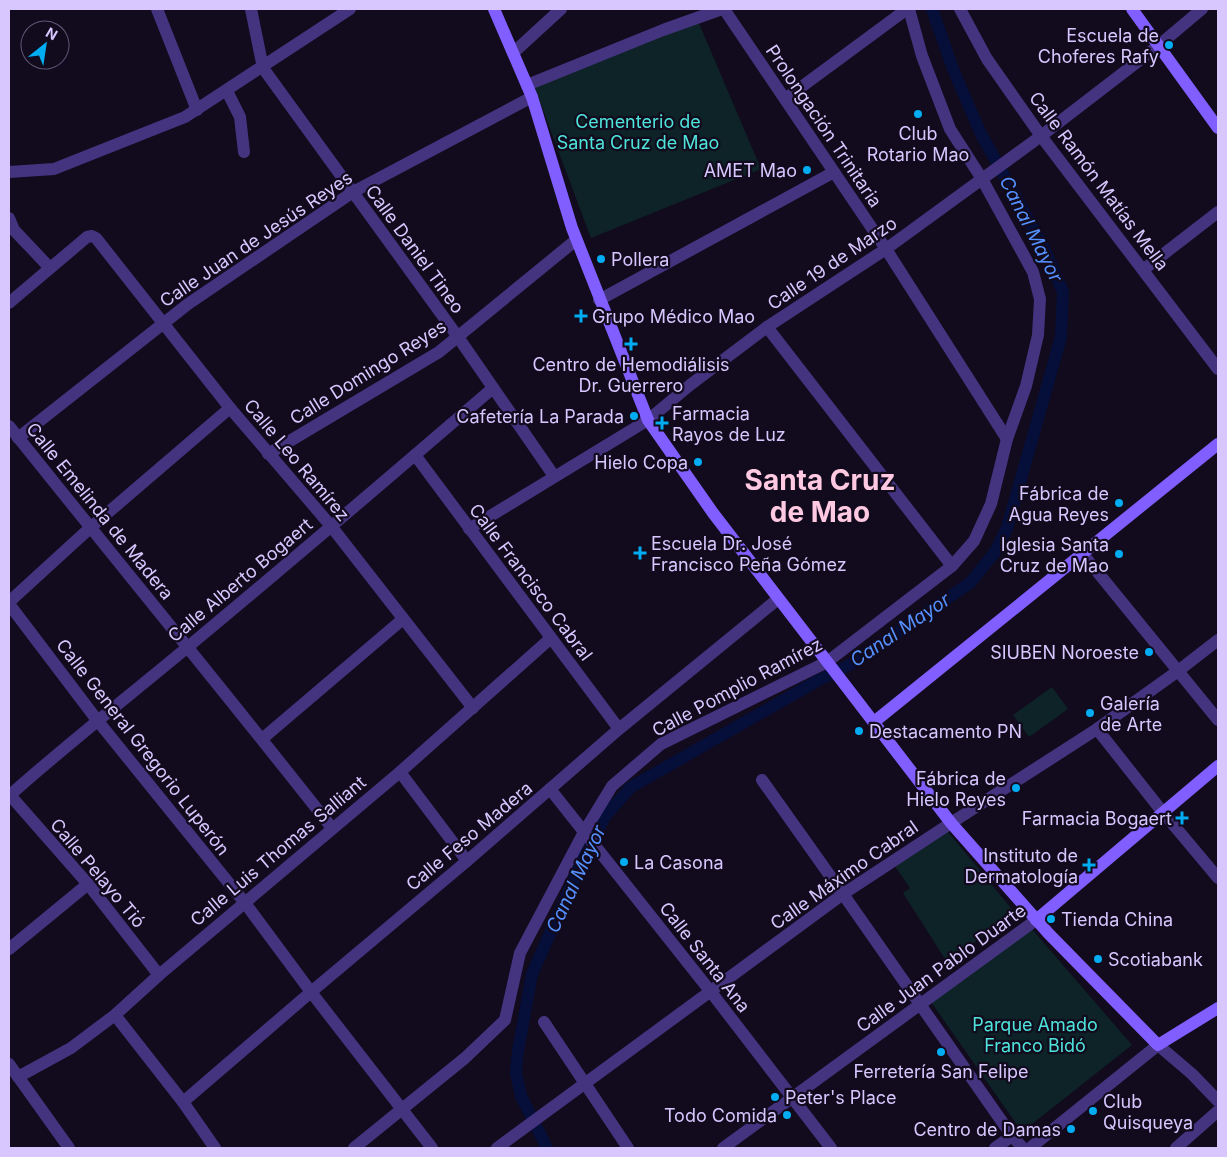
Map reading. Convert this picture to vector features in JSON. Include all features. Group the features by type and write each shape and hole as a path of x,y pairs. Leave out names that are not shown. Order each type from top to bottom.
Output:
{"main road":[{"path":"494,9 532,97 576,240 648,420 713,513 951,823 1036,920 1158,1045 1218,1008"},
{"path":"1132,9 1218,128"},
{"path":"874,722 1218,444"},
{"name":"Calle Juan Pablo Duarte","path":"1036,920 1218,766"}],"street":[{"path":"157,9 197,110"},
{"name":"Calle Daniel Tineo","path":"251,9 263,68 458,337 554,476"},
{"path":"9,172 54,169 186,118 350,9"},
{"path":"513,53 561,9"},
{"path":"527,85 662,30 723,9"},
{"name":"Prolongación Trinitaria","path":"723,9 886,249 1007,439"},
{"path":"785,98 908,9"},
{"name":"Calle Pomplio Ramírez","path":"354,1148 465,1058 505,1020 520,953 612,786 661,744 829,665 952,566 974,541 991,504 1007,439 1028,378 1038,335 1040,299 1033,272 982,179 950,129 922,56 908,9"},
{"name":"Calle Ramón Matías Mella","path":"960,9 987,59 1040,136 1218,369"},
{"name":"Calle 19 de Marzo","path":"469,529 648,420 690,385 767,327 886,249 1040,136 1158,46 1202,9"},
{"path":"227,91 240,117 244,152"},
{"name":"Calle Juan de Jesús Reyes","path":"18,438 188,304 353,192 532,97"},
{"path":"599,300 834,172"},
{"path":"1143,270 1218,212"},
{"path":"9,218 14,230 50,268 9,303"},
{"name":"Calle Leo Ramírez","path":"50,268 87,237 92,236 96,238 230,408 331,526 472,708"},
{"name":"Calle Domingo Reyes","path":"268,454 439,352 576,240"},
{"path":"767,327 952,566"},
{"name":"Calle Alberto Bogaert","path":"9,795 97,720 188,647 493,388"},
{"path":"9,603 90,528 230,408"},
{"name":"Calle Emelinda de Madera","path":"9,426 332,828"},
{"name":"Calle Francisco Cabral","path":"414,455 619,729"},
{"path":"1082,553 1218,720"},
{"name":"Calle Feso Madera","path":"183,1102 619,729 778,599"},
{"name":"Calle General Gregorio Luperón","path":"9,603 97,720 245,903 311,992 432,1148"},
{"path":"262,739 403,619"},
{"name":"Calle Luis Thomas Salliant","path":"18,1077 71,1048 115,1015 159,975 400,772 551,638"},
{"name":"Calle Máximo Cabral","path":"496,1148 844,894 1097,729 1218,640"},
{"path":"1097,729 1163,813 1218,878"},
{"path":"400,772 467,861"},
{"path":"762,780 1022,1148"},
{"name":"Calle Santa Ana","path":"550,789 831,1148"},
{"name":"Calle Pelayo Tió","path":"9,795 88,884 159,975"},
{"path":"9,949 88,884"},
{"name":"Calle Juan Pablo Duarte","path":"723,1148 1036,920"},
{"path":"115,1015 183,1102 215,1148"},
{"path":"544,1022 628,1148"},
{"path":"1030,1148 1158,1045 1192,1074 1218,1101"},
{"path":"9,1066 69,1148"},
{"path":"1176,1148 1218,1111"},
{"path":"995,1148 1012,1136"}],"green space":[{"name":"Cementerio de Santa Cruz de Mao","path":"698,21 761,169 591,238 534,86"},
{"path":"1052,687 1068,709 1029,737 1013,715"},
{"path":"944,827 1015,913 947,962 903,893 910,888 892,862"},
{"name":"Parque Amado Franco Bidó","path":"1031,928 1132,1045 1022,1132 929,999"}],"waterway":[{"name":"Canal Mayor","path":"547,1148 521,1096 516,1073 518,1051 532,974 584,857 606,815 631,787 817,681 849,665 970,583 995,552 1007,528 1061,337 1063,292 1043,246 980,132 953,69 932,9"}],"place":[{"name":"Escuela de Choferes Rafy","path":"1169,45"},
{"name":"Club Rotario Mao","path":"918,114"},
{"name":"AMET Mao","path":"807,170"},
{"name":"Pollera","path":"601,259"},
{"name":"Grupo Médico Mao","path":"581,316"},
{"name":"Centro de Hemodiálisis Dr. Guerrero","path":"631,344"},
{"name":"Cafetería La Parada","path":"634,416"},
{"name":"Farmacia Rayos de Luz","path":"662,423"},
{"name":"Hielo Copa","path":"698,462"},
{"name":"Fábrica de Agua Reyes","path":"1119,503"},
{"name":"Escuela Dr. José Francisco Peña Gómez","path":"640,553"},
{"name":"Iglesia Santa Cruz de Mao","path":"1119,554"},
{"name":"SIUBEN Noroeste","path":"1149,652"},
{"name":"Galería de Arte","path":"1090,713"},
{"name":"Destacamento PN","path":"859,731"},
{"name":"Fábrica de Hielo Reyes","path":"1016,788"},
{"name":"Farmacia Bogaert","path":"1182,818"},
{"name":"La Casona","path":"624,862"},
{"name":"Instituto de Dermatología","path":"1089,865"},
{"name":"Tienda China","path":"1051,919"},
{"name":"Scotiabank","path":"1098,959"},
{"name":"Ferretería San Felipe","path":"941,1052"},
{"name":"Peter's Place","path":"775,1097"},
{"name":"Club Quisqueya","path":"1093,1111"},
{"name":"Todo Comida","path":"787,1115"},
{"name":"Centro de Damas","path":"1071,1129"}],"district":[{"name":"Santa Cruz de Mao","path":"820,496"}]}
